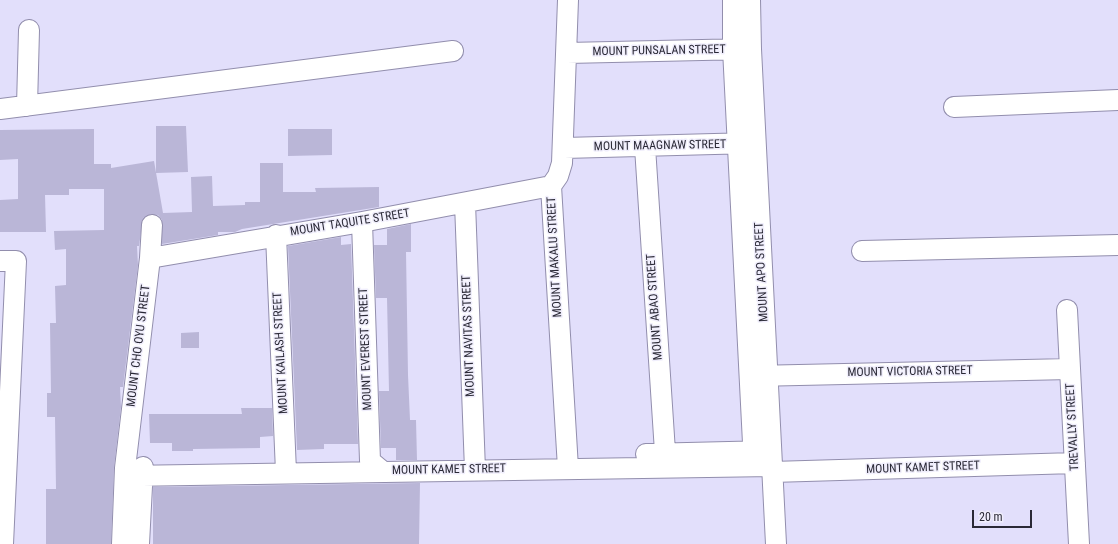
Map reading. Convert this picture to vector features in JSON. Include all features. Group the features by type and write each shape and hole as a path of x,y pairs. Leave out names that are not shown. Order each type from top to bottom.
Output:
{"street":[{"name":"MOUNT MAKALU STREET","path":"568,0 564,148 558,176 551,186 568,462"},
{"name":"MOUNT APO STREET","path":"733,0 742,49 764,461 776,544"},
{"name":"MOUNT APO STREET","path":"742,49 750,0"},
{"path":"28,106 29,30"},
{"name":"MOUNT PUNSALAN STREET","path":"566,53 742,49"},
{"path":"0,109 453,51"},
{"path":"954,107 1118,100"},
{"name":"MOUNT MAAGNAW STREET","path":"564,148 747,144"},
{"name":"MOUNT ABAO STREET","path":"645,147 665,460"},
{"name":"MOUNT TAQUITE STREET","path":"150,258 276,235 362,222 551,186"},
{"name":"MOUNT NAVITAS STREET","path":"465,203 474,464"},
{"name":"MOUNT EVEREST STREET","path":"362,222 376,466"},
{"name":"MOUNT CHO OYU STREET","path":"134,472 152,225"},
{"name":"MOUNT KAILASH STREET","path":"276,235 286,468"},
{"path":"862,251 1118,245"},
{"path":"0,261 16,262 4,544"},
{"name":"TREVALLY STREET","path":"1067,310 1079,544"},
{"name":"MOUNT VICTORIA STREET","path":"759,376 1070,369"},
{"name":"MOUNT KAMET STREET","path":"134,472 665,460 1075,463"},
{"path":"122,544 134,472"},
{"path":"134,472 139,544"}],"building":[{"path":"156,126 186,126 188,172 156,173"},
{"path":"94,129 94,164 111,164 111,168 154,161 163,213 192,212 191,177 212,176 213,206 245,205 245,202 260,202 260,163 283,163 283,192 316,192 315,188 379,187 379,207 242,229 235,232 218,232 218,235 162,244 162,220 158,215 152,214 143,218 139,246 137,246 138,265 123,387 120,387 121,407 114,467 111,544 46,544 46,489 56,489 55,417 47,417 47,393 51,393 50,323 56,323 55,286 66,285 66,249 55,250 54,231 104,230 104,189 69,189 69,195 45,195 46,232 0,232 0,200 18,199 18,159 0,160 0,130"},
{"path":"288,129 332,129 332,155 288,156"},
{"path":"411,224 411,252 406,252 408,375 410,420 416,420 417,460 396,460 396,448 381,448 379,391 389,391 387,298 376,298 374,245 387,245 387,229"},
{"path":"341,237 341,245 351,244 358,444 324,444 324,449 297,450 288,246"},
{"path":"199,332 199,348 181,348 181,333"},
{"path":"241,408 272,408 273,436 260,437 260,448 193,449 193,451 172,451 172,443 150,443 149,414 242,414"},
{"path":"420,483 419,544 153,544 153,487"}]}
